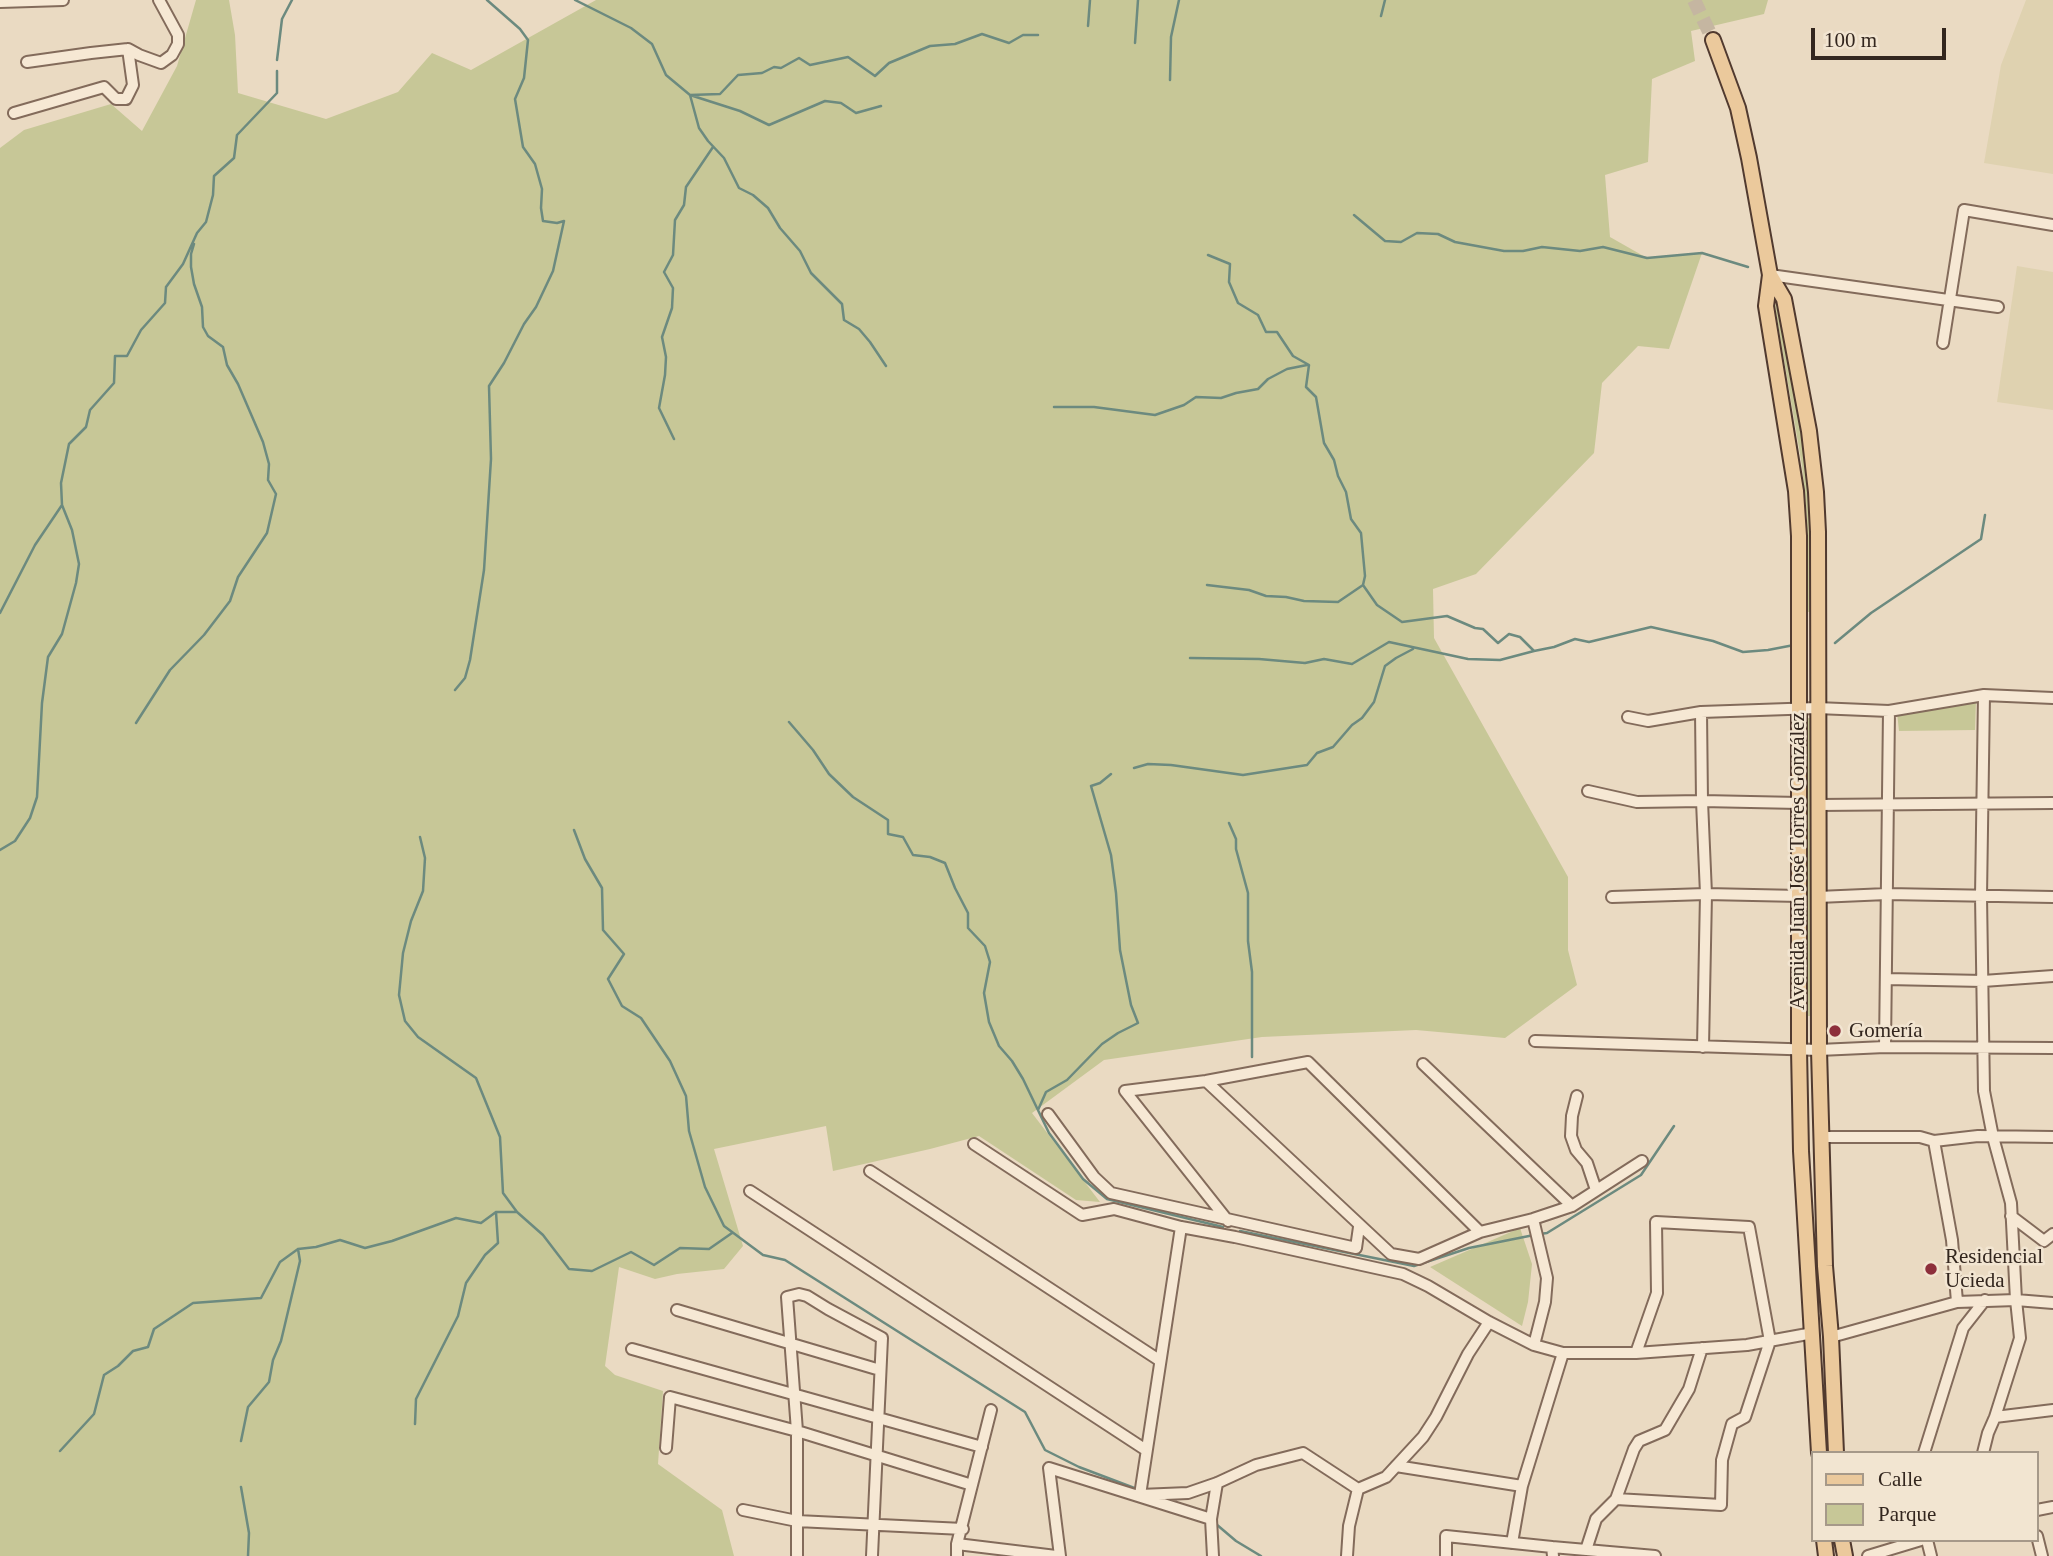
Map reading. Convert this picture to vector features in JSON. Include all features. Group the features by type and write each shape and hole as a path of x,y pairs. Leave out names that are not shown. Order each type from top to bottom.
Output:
{"main road":[{"name":"Avenida Juan José Torres González","path":"1713,40 1738,108 1749,158 1770,275 1766,306 1796,491 1799,536 1801,1151 1819,1451"},
{"name":"Avenida Juan José Torres González","path":"1770,275 1784,299 1809,431 1816,492 1819,1049 1825,1266 1836,1451"},
{"path":"1798,662 1817,662"}],"street":[{"path":"0,2 63,0"},
{"path":"27,62 128,49 161,62 172,55 178,44 178,35 159,0"},
{"path":"14,113 104,86 116,99 127,99 133,85 128,49"},
{"path":"1943,343 1964,209 2053,225"},
{"path":"1770,275 1998,307"},
{"path":"1984,695 1981,896 1984,1091 2011,1203 2020,1338 1984,1451"},
{"path":"1628,717 1648,721 1701,712 1817,708 1889,711 1984,695 2053,698"},
{"path":"1885,1047 1889,711"},
{"path":"1701,712 1706,894 1703,1047"},
{"path":"1588,791 1636,802 1799,803"},
{"path":"1818,805 2053,803"},
{"path":"1818,897 1887,894 2053,897"},
{"path":"1612,897 1800,895"},
{"path":"1887,979 1983,981 2053,976"},
{"path":"1535,1041 1799,1049 2053,1048"},
{"path":"1236,1237 1227,1219 1125,1091 1206,1081 1308,1062 1480,1232"},
{"path":"1423,1064 1572,1206"},
{"path":"1206,1081 1359,1227 1391,1254 1419,1259 1480,1232 1572,1206 1642,1161"},
{"path":"1577,1096 1571,1136 1576,1150 1587,1163 1597,1190"},
{"path":"1048,1114 1094,1177 1111,1193 1356,1248 1359,1227"},
{"path":"1821,1137 1920,1137 1934,1141 2053,1137"},
{"path":"1934,1141 1952,1240 1958,1302"},
{"path":"974,1144 1082,1215 1114,1209 1181,1227 1403,1274 1534,1345 1563,1353 1636,1353 1702,1348 1770,1341 1813,1333"},
{"path":"870,1171 1160,1360"},
{"path":"750,1191 1146,1450"},
{"path":"2011,1216 2044,1241 2053,1234"},
{"path":"1533,1219 1547,1278 1545,1302 1534,1345"},
{"path":"1616,1499 1721,1504 1722,1460 1732,1424 1745,1417 1770,1341 1749,1227 1656,1222 1657,1293 1636,1353"},
{"path":"1140,1495 1181,1227"},
{"path":"797,1556 797,1431 787,1297 799,1294 882,1338 872,1556"},
{"path":"1925,1451 1964,1328 1985,1300"},
{"path":"1831,1337 1958,1302 2016,1300 2053,1303"},
{"path":"677,1310 880,1370"},
{"path":"1347,1556 1349,1526 1359,1489 1387,1476 1423,1437 1468,1354 1489,1322"},
{"path":"1586,1550 1596,1519 1616,1499 1639,1441 1665,1430 1689,1390 1702,1348"},
{"path":"632,1349 982,1447"},
{"path":"1512,1543 1522,1486 1563,1353"},
{"path":"666,1448 670,1397 797,1431 972,1485"},
{"path":"957,1556 957,1544 991,1410"},
{"path":"1995,1417 2053,1410"},
{"path":"1140,1495 1188,1493 1256,1465 1303,1452 1359,1489"},
{"path":"1396,1466 1522,1486"},
{"path":"957,1544 1058,1556 1049,1468 1211,1519"},
{"path":"1213,1556 1211,1519 1217,1483"},
{"path":"743,1510 797,1521 962,1529"},
{"path":"1446,1556 1446,1536 1512,1543 1552,1551 1586,1550 1655,1556"},
{"path":"1868,1556 1914,1542"}],"shaded area":[{"path":"2026,0 2053,0 2053,174 1984,163 2001,65"},
{"path":"2017,266 2053,272 2053,410 1997,402"}],"green space":[{"path":"196,0 229,0 235,35 238,93 326,119 398,92 432,53 471,70 596,0 1768,0 1764,14 1691,31 1695,61 1652,79 1648,162 1605,175 1610,237 1647,258 1702,253 1669,349 1638,346 1602,383 1594,453 1476,574 1433,589 1434,638 1568,877 1568,950 1577,985 1505,1038 1416,1030 1262,1037 1104,1060 1032,1113 1100,1202 1076,1200 979,1136 833,1171 826,1126 714,1149 743,1246 724,1269 655,1279 619,1267 605,1366 615,1375 663,1391 658,1464 722,1510 734,1556 0,1556 0,148 24,130 111,104 142,131 177,66"},
{"path":"1774,301 1786,332 1811,475 1815,612 1807,612 1807,518 1802,466"},
{"path":"1976,700 1975,730 1899,731 1897,712"},
{"path":"1808,718 1816,718 1815,1016 1807,1016"},
{"path":"1520,1228 1532,1264 1528,1302 1522,1326 1430,1267"}],"waterway":[{"path":"277,60 282,19 292,0"},
{"path":"455,690 465,678 470,660 484,570 491,459 489,386 536,307 553,271 564,221 543,221 542,189 535,164 523,147 515,99 524,78 528,40 520,29 487,0"},
{"path":"575,0 631,28 652,44 666,75 690,95 740,111 769,125 825,101 841,103 856,113 881,106"},
{"path":"1088,26 1090,0"},
{"path":"1135,43 1138,0"},
{"path":"1170,80 1171,37 1179,0"},
{"path":"1381,16 1385,0"},
{"path":"690,95 720,94 738,75 762,73 774,67 781,68 799,58 810,65 848,57 875,76 889,63 930,46 955,44 982,34 1009,43 1023,35 1038,35"},
{"path":"0,613 35,545 62,505 61,483 69,444 86,427 90,410 114,383 115,356 127,356 141,330 165,303 166,287 183,264 197,233 206,222 213,195 214,176 234,158 237,135 277,93 277,71"},
{"path":"690,95 699,128 724,158 739,188 753,195 768,208 780,228 800,251 811,273 842,304 844,320 859,329 886,366"},
{"path":"674,439 659,408 666,357 662,337 672,308 673,288 664,272 673,255 675,220 684,205 686,187 713,147"},
{"path":"1354,215 1385,241 1401,242 1417,233 1438,234 1455,242 1504,251 1542,247 1580,251 1603,247 1647,258 1702,253 1748,267"},
{"path":"136,723 170,670 204,635 230,601 238,577 267,533 276,494 268,480 269,464 263,442 227,365 223,347 208,336 203,327 202,307 191,267 194,244"},
{"path":"1208,255 1230,264 1229,282 1238,303 1258,315 1266,332 1277,332 1293,356 1309,365 1306,387 1316,397 1324,443 1334,460 1346,492 1351,519 1361,533 1365,576 1363,585 1377,605 1402,622 1447,616 1483,629 1498,643 1509,634 1520,637 1534,651 1575,639 1589,642 1651,627 1713,641 1743,652 1794,645"},
{"path":"1054,407 1094,407 1155,415 1184,405 1196,397 1221,398 1258,389 1268,379 1287,369 1307,365"},
{"path":"0,850 15,841 30,818 37,797 42,703 48,657 62,634 76,583 79,564 72,530 62,505"},
{"path":"1835,643 1871,613 1981,539 1985,515"},
{"path":"1207,585 1304,601 1338,602 1363,585"},
{"path":"1190,658 1305,663 1324,659 1352,664 1389,642 1468,659 1500,660 1534,651"},
{"path":"1134,768 1148,764 1171,765 1243,775 1307,765 1317,753 1333,747 1352,725 1362,718 1374,702 1385,666 1413,649"},
{"path":"789,722 829,774 853,797 888,820 888,834 903,837 913,855 930,857 945,863 968,913 968,928 985,946 990,962 984,993 989,1022 999,1046 1023,1079 1049,1133 1083,1179 1107,1199 1223,1227"},
{"path":"1038,1110 1046,1092 1067,1080 1102,1044 1138,1023 1131,1005 1120,950 1111,855 1091,786 1111,774"},
{"path":"1229,823 1236,839 1236,849 1248,893 1252,1057"},
{"path":"574,830 585,859 602,888 603,930 624,954 608,979 622,1006 641,1018 670,1061 686,1096 689,1131 705,1187 724,1226 763,1255 785,1260 1025,1412 1045,1450 1079,1467 1137,1489"},
{"path":"420,837 425,858 423,891 411,921 403,953 399,995 405,1021 418,1037 476,1078 500,1137 503,1193 517,1212 543,1235 569,1269 592,1271 631,1252 654,1265 680,1248 709,1249 732,1233"},
{"path":"1540,1234 1547,1233 1641,1175 1674,1126"},
{"path":"415,1424 416,1399 458,1316 466,1283 485,1255 498,1243 496,1212"},
{"path":"60,1451 94,1414 104,1375 133,1351 148,1347 154,1329 193,1303 261,1298 280,1262 298,1249 340,1240 365,1248 456,1218 481,1223 496,1212 517,1212"},
{"path":"1240,1231 1414,1266 1469,1248 1534,1235"},
{"path":"241,1441 248,1407 269,1382 300,1261 298,1249"},
{"path":"241,1487 249,1533 248,1556"},
{"path":"1216,1524 1236,1541 1261,1556"}],"tunnel":[{"path":"1694,0 1713,40"}],"place":[{"name":"Gomería","path":"1835,1031"},
{"name":"Residencial Ucieda","path":"1931,1269"}]}
